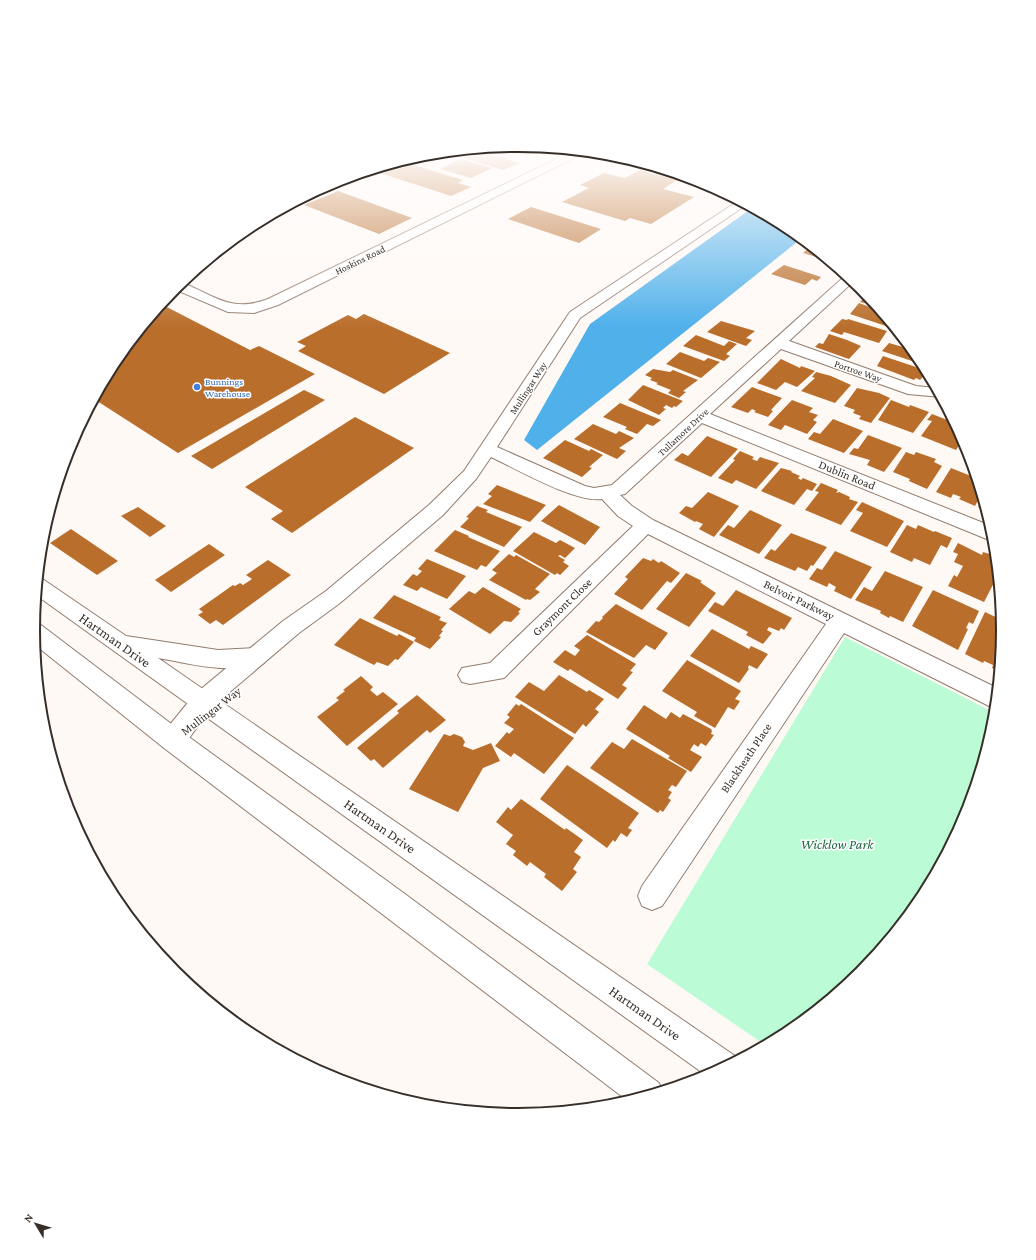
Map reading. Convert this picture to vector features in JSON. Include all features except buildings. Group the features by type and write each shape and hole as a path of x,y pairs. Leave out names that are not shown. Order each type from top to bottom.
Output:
{"street":[{"name":"Hoskins Road","path":"184,288 228,308 254,309 273,302 461,210"},
{"name":"Mullingar Way","path":"173,740 210,706 256,657 291,627 333,598 436,510 470,475 575,315 732,210"},
{"name":"Tullamore Drive","path":"488,449 580,491 594,494 618,490 845,282"},
{"name":"Portroe Way","path":"779,343 914,391 933,393"},
{"name":"Dublin Road","path":"700,416 986,532"},
{"name":"Belvoir Parkway","path":"607,493 625,511 646,525 991,697"},
{"name":"Graymont Close","path":"470,675 496,671 646,525"},
{"name":"Hartman Drive","path":"42,589 718,1064"},
{"name":"Mullingar Way","path":"210,706 303,635 333,598"},
{"name":"Blackheath Place","path":"652,896 840,621"},
{"path":"40,637 173,740 395,904 643,1092"},
{"path":"120,643 218,659 256,657"}],"green space":[{"name":"Wicklow Park","path":"845,637 989,710 980,754 971,784 960,813 932,869 897,921 877,945 856,968 809,1009 760,1042 647,964"}],"water":[{"path":"748,211 797,242 537,450 524,440 590,324"}],"place":[{"name":"Bunnings Warehouse","path":"197,387"}]}
